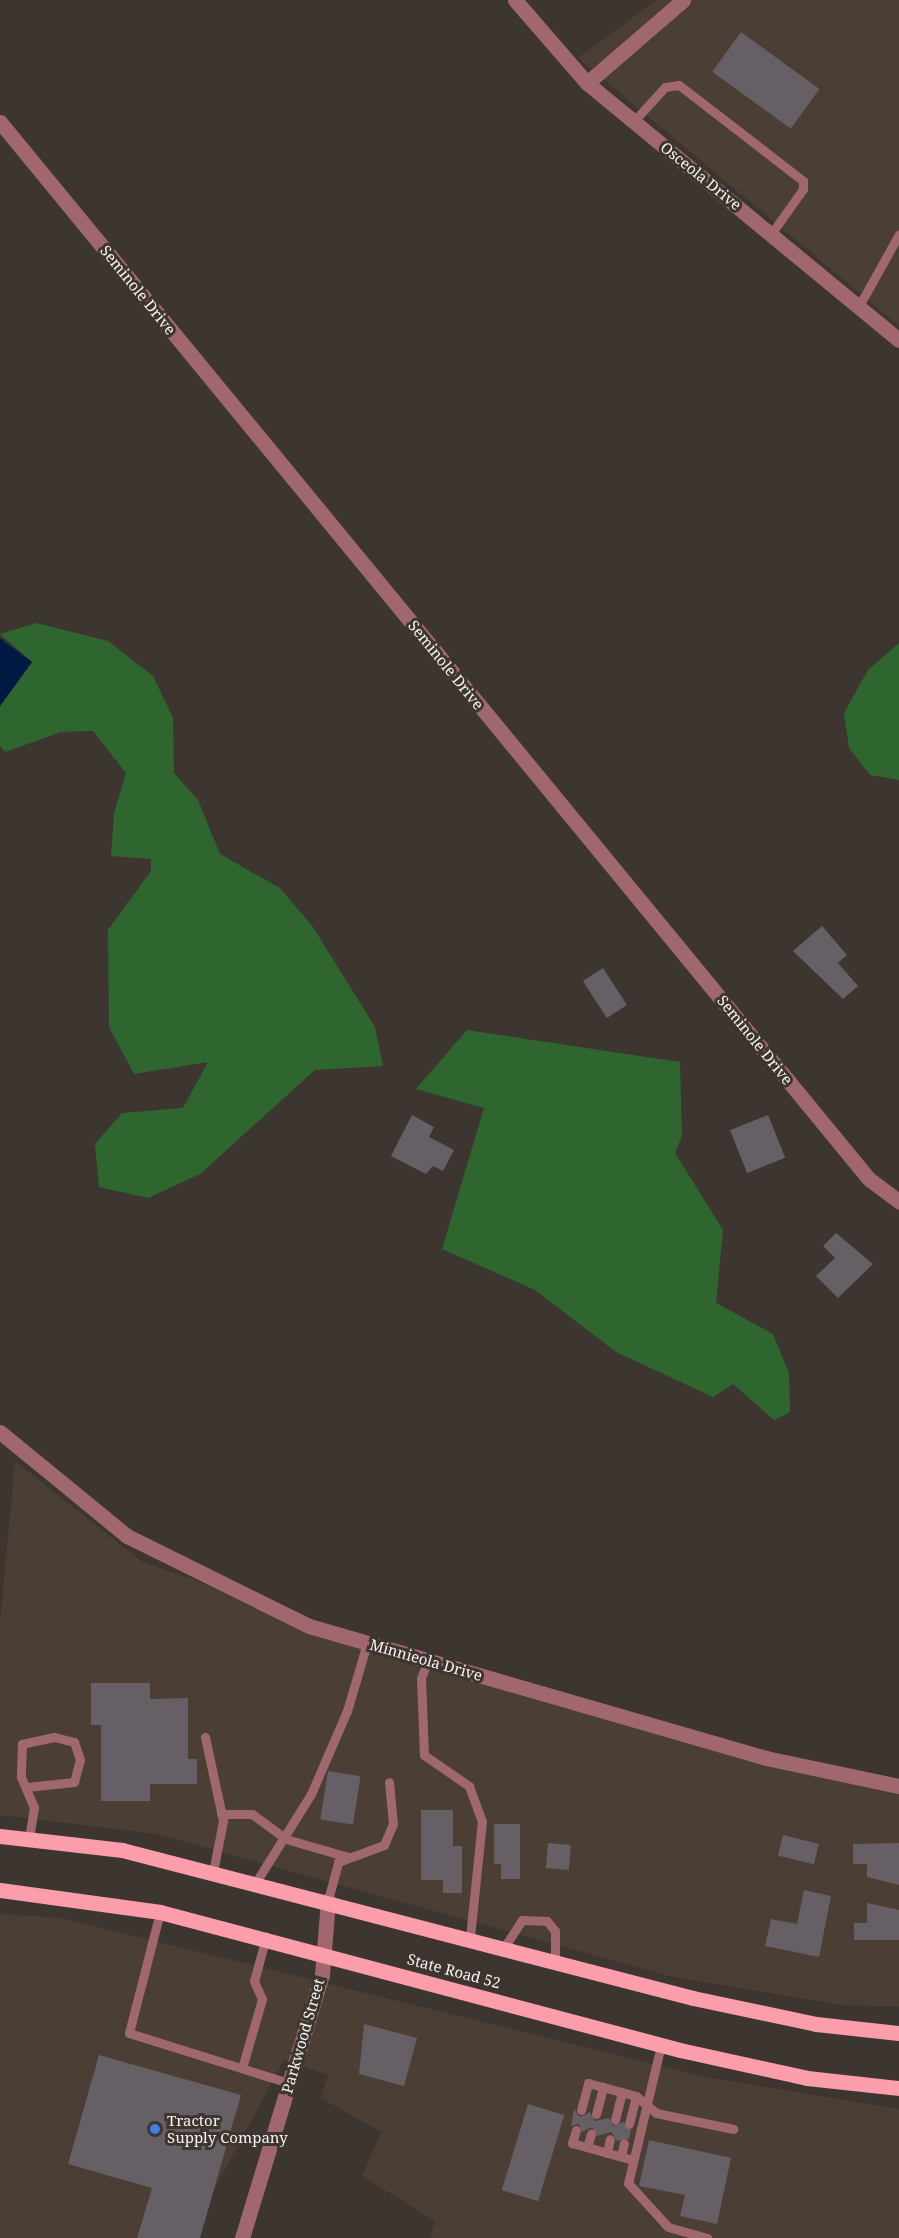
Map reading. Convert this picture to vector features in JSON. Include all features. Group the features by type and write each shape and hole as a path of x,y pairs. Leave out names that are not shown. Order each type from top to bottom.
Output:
{"main road":[{"path":"0,1836 122,1850 816,2024 899,2033"},
{"name":"State Road 52","path":"0,1890 160,1912 266,1937 325,1955 661,2045 807,2078 899,2088"}],"street":[{"name":"Osceola Drive","path":"515,0 587,83 899,340"},
{"path":"587,83 683,0"},
{"name":"Seminole Drive","path":"0,122 862,1170 899,1202"},
{"name":"Minnieola Drive","path":"0,1432 127,1536 309,1626 766,1758 899,1786"},
{"name":"Parkwood Street","path":"242,2238 325,1955 328,1900"}],"lane":[{"path":"634,121 664,87 679,85 802,181 803,189 771,234"},
{"path":"859,306 899,234"},
{"path":"256,1882 267,1858 286,1839 346,1711 367,1643"},
{"path":"428,1660 421,1678 424,1755 469,1786 482,1821 470,1937"},
{"path":"27,1787 74,1782 80,1760 74,1742 54,1737 22,1744 21,1777 34,1807 29,1839"},
{"path":"205,1737 221,1814 213,1872"},
{"path":"328,1900 338,1862 384,1845 393,1824 389,1782"},
{"path":"221,1814 252,1814 286,1839 348,1857"},
{"path":"160,1912 129,2033 289,2083"},
{"path":"505,1946 522,1920 547,1921 555,1931 555,1960"},
{"path":"242,2068 262,1999 254,1981 266,1937"},
{"path":"661,2045 628,2184 668,2227 707,2238"},
{"path":"581,2110 588,2083 636,2096 646,2102 656,2114 733,2129"},
{"path":"596,2114 603,2087"},
{"path":"615,2120 622,2092"},
{"path":"629,2124 636,2096"},
{"path":"576,2130 573,2143 633,2160"},
{"path":"587,2147 591,2134"},
{"path":"607,2153 610,2139"},
{"path":"621,2156 624,2143"}],"shaded area":[{"path":"657,0 899,0 899,326 578,58"},
{"path":"15,1461 141,1561 456,1674 899,1789 899,2007 842,2005 669,1976 157,1834 0,1815 0,1624"},
{"path":"0,1914 61,1918 706,2077 899,2109 899,2238 430,2238 435,2221 362,2176 381,2132 321,2098 328,2075 284,2060 188,2238 0,2238"}],"green space":[{"path":"36,623 108,641 153,676 173,718 174,773 198,800 220,854 280,888 313,927 375,1027 383,1066 315,1070 200,1174 148,1198 99,1187 95,1144 122,1113 183,1108 208,1062 134,1074 109,1027 108,930 151,871 151,859 111,856 114,813 126,773 93,731 61,732 5,752 0,746 0,706 32,662 0,634"},
{"path":"899,643 899,780 870,775 849,748 844,713 868,670"},
{"path":"467,1030 680,1062 682,1136 675,1153 723,1230 716,1303 773,1334 789,1373 790,1412 774,1420 733,1384 713,1397 616,1352 535,1290 442,1249 484,1108 416,1089"}],"water":[{"path":"0,638 32,662 0,706"}],"building":[{"path":"741,32 819,89 791,129 712,72"},
{"path":"822,926 847,955 838,963 858,986 843,999 793,951"},
{"path":"603,968 627,1005 607,1018 583,981"},
{"path":"412,1115 434,1127 429,1137 454,1150 443,1171 433,1166 426,1174 391,1156"},
{"path":"768,1115 785,1158 747,1173 730,1130"},
{"path":"836,1233 873,1264 838,1298 816,1276 835,1258 823,1246"},
{"path":"91,1683 150,1683 150,1699 188,1698 188,1759 197,1759 197,1784 150,1784 150,1801 101,1801 101,1725 91,1725"},
{"path":"328,1771 361,1776 353,1825 320,1819"},
{"path":"421,1810 453,1810 453,1846 462,1846 462,1893 443,1893 443,1880 421,1880"},
{"path":"494,1824 520,1824 520,1879 501,1879 501,1864 494,1864"},
{"path":"783,1835 819,1844 814,1864 778,1855"},
{"path":"548,1843 571,1845 569,1870 546,1868"},
{"path":"899,1843 899,1885 867,1877 867,1864 853,1864 853,1844"},
{"path":"804,1890 831,1896 819,1957 765,1946 771,1919 797,1924"},
{"path":"867,1903 899,1910 899,1940 854,1940 854,1923 867,1923"},
{"path":"364,2024 417,2038 404,2086 359,2074"},
{"name":"Tractor Supply Company","path":"99,2055 241,2095 200,2238 137,2238 152,2188 68,2164"},
{"path":"528,2104 564,2115 538,2201 502,2190"},
{"path":"574,2109 580,2117 590,2112 595,2121 609,2118 613,2126 623,2122 631,2130 629,2139 617,2141 611,2132 597,2136 592,2127 582,2132 579,2124 571,2126"},
{"path":"649,2140 731,2158 717,2224 680,2216 685,2195 639,2186"}],"place":[{"name":"Tractor Supply Company","path":"155,2129"}]}
